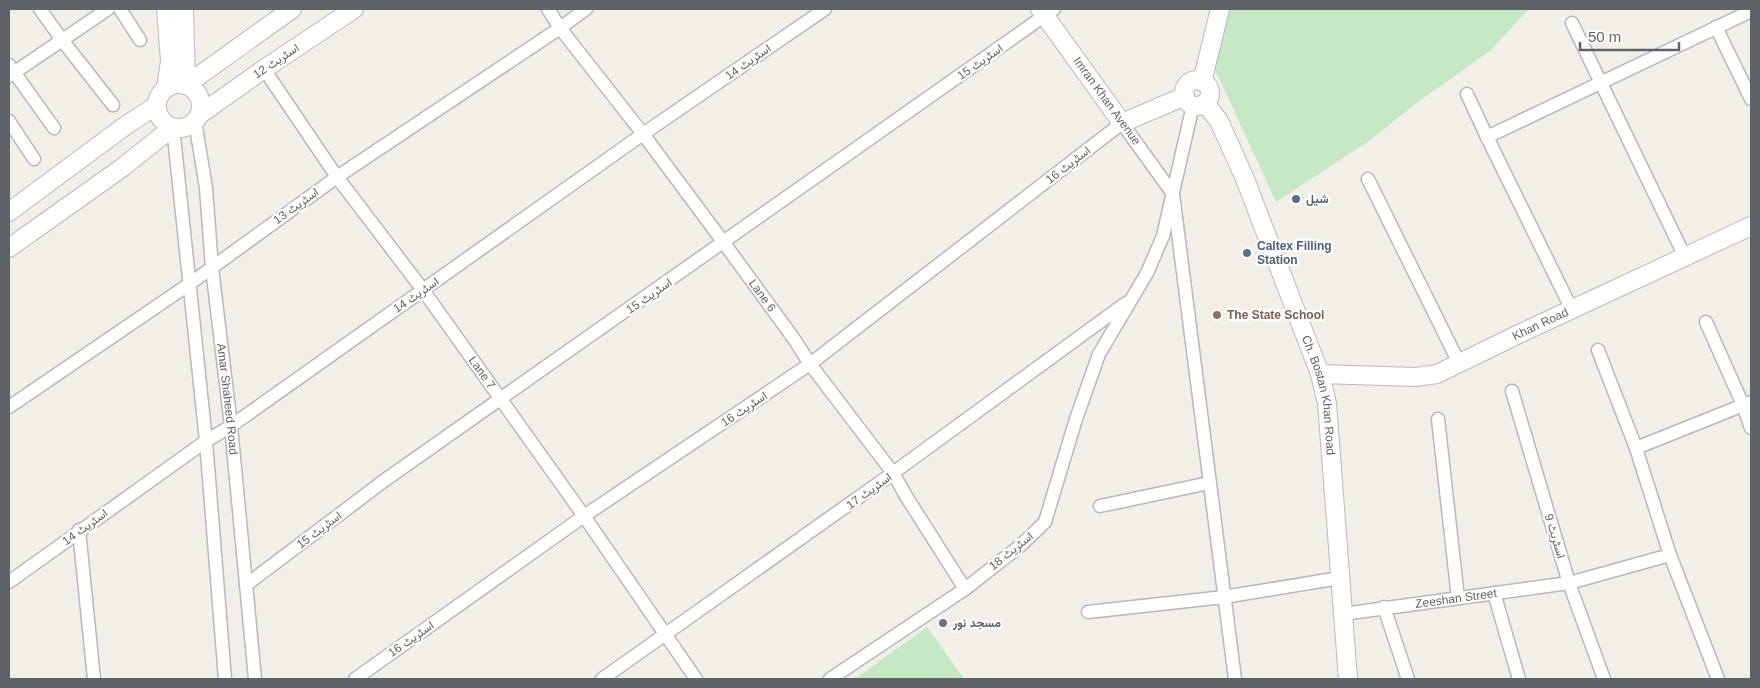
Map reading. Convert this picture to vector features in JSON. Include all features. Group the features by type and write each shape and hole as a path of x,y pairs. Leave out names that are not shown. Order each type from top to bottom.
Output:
{"main road":[{"path":"166,9 170,61 166,88"},
{"path":"184,9 186,85"},
{"path":"186,85 292,9"},
{"name":"اسٹریٹ 12","path":"197,118 264,69 354,9"},
{"path":"1122,123 1194,102 1185,88 1188,84 1195,81 1202,82 1220,9"},
{"name":"Imran Khan Avenue","path":"1046,11 1122,123"},
{"path":"180,84 186,85 197,94 201,108 197,118 188,126 174,127 166,124 161,119 157,105 161,92 166,88 180,84"},
{"name":"Ch. Bostan Khan Road","path":"1194,102 1219,121 1245,178 1320,374 1327,403 1348,679"},
{"path":"9,212 125,126 157,105"},
{"path":"9,248 123,167 174,127"},
{"name":"Khan Road","path":"1320,374 1416,377 1437,374 1751,226"}],"street":[{"path":"40,9 113,105"},
{"path":"54,128 10,71 62,40 108,9"},
{"path":"120,9 140,40"},
{"name":"Lane 6","path":"548,9 560,28 643,134 724,243 810,364 894,473 906,496 965,589"},
{"name":"اسٹریٹ 13","path":"9,407 188,285 337,177 586,9"},
{"name":"اسٹریٹ 14","path":"9,582 79,530 206,441 231,426 643,134 825,9"},
{"name":"اسٹریٹ 15","path":"246,585 385,480 724,243 1046,11"},
{"path":"1487,137 1751,11"},
{"path":"1572,23 1686,257"},
{"path":"1716,27 1751,100"},
{"name":"Lane 7","path":"264,69 337,177 423,290 584,516 696,679"},
{"path":"1467,94 1572,310"},
{"name":"اسٹریٹ 18","path":"830,679 965,589 1020,546 1045,522 1076,419 1099,354 1147,273 1163,236 1194,102"},
{"name":"Amar Shaheed Road","path":"197,118 206,188 212,268 231,426 255,679"},
{"path":"9,121 34,159"},
{"name":"Imran Khan Avenue","path":"1122,123 1173,194"},
{"name":"اسٹریٹ 16","path":"355,679 584,516 810,364 1122,123"},
{"name":"Amar Shaheed Road","path":"174,127 188,285 206,441 225,679"},
{"path":"1368,179 1459,363"},
{"path":"1173,194 1235,679"},
{"name":"اسٹریٹ 17","path":"602,679 667,635 894,473 1133,298"},
{"path":"1706,322 1747,403 1751,428"},
{"path":"1598,350 1636,448 1670,555 1718,679"},
{"name":"اسٹریٹ 9","path":"1512,391 1570,583 1604,679"},
{"path":"1636,448 1747,403"},
{"path":"1438,419 1458,598"},
{"path":"1100,506 1209,483"},
{"path":"79,530 94,679"},
{"name":"Zeeshan Street","path":"1343,614 1570,583 1670,555"},
{"path":"1088,612 1224,597 1340,578"},
{"path":"1494,593 1519,679"},
{"path":"1384,607 1408,679"}],"green space":[{"path":"1220,9 1529,9 1490,51 1419,101 1369,141 1276,202 1214,67"},
{"path":"927,627 964,679 855,679"}],"place":[{"name":"شیل","path":"1296,199"},
{"name":"Caltex Filling Station","path":"1247,253"},
{"name":"The State School","path":"1217,315"},
{"name":"مسجد نور","path":"943,623"}]}
